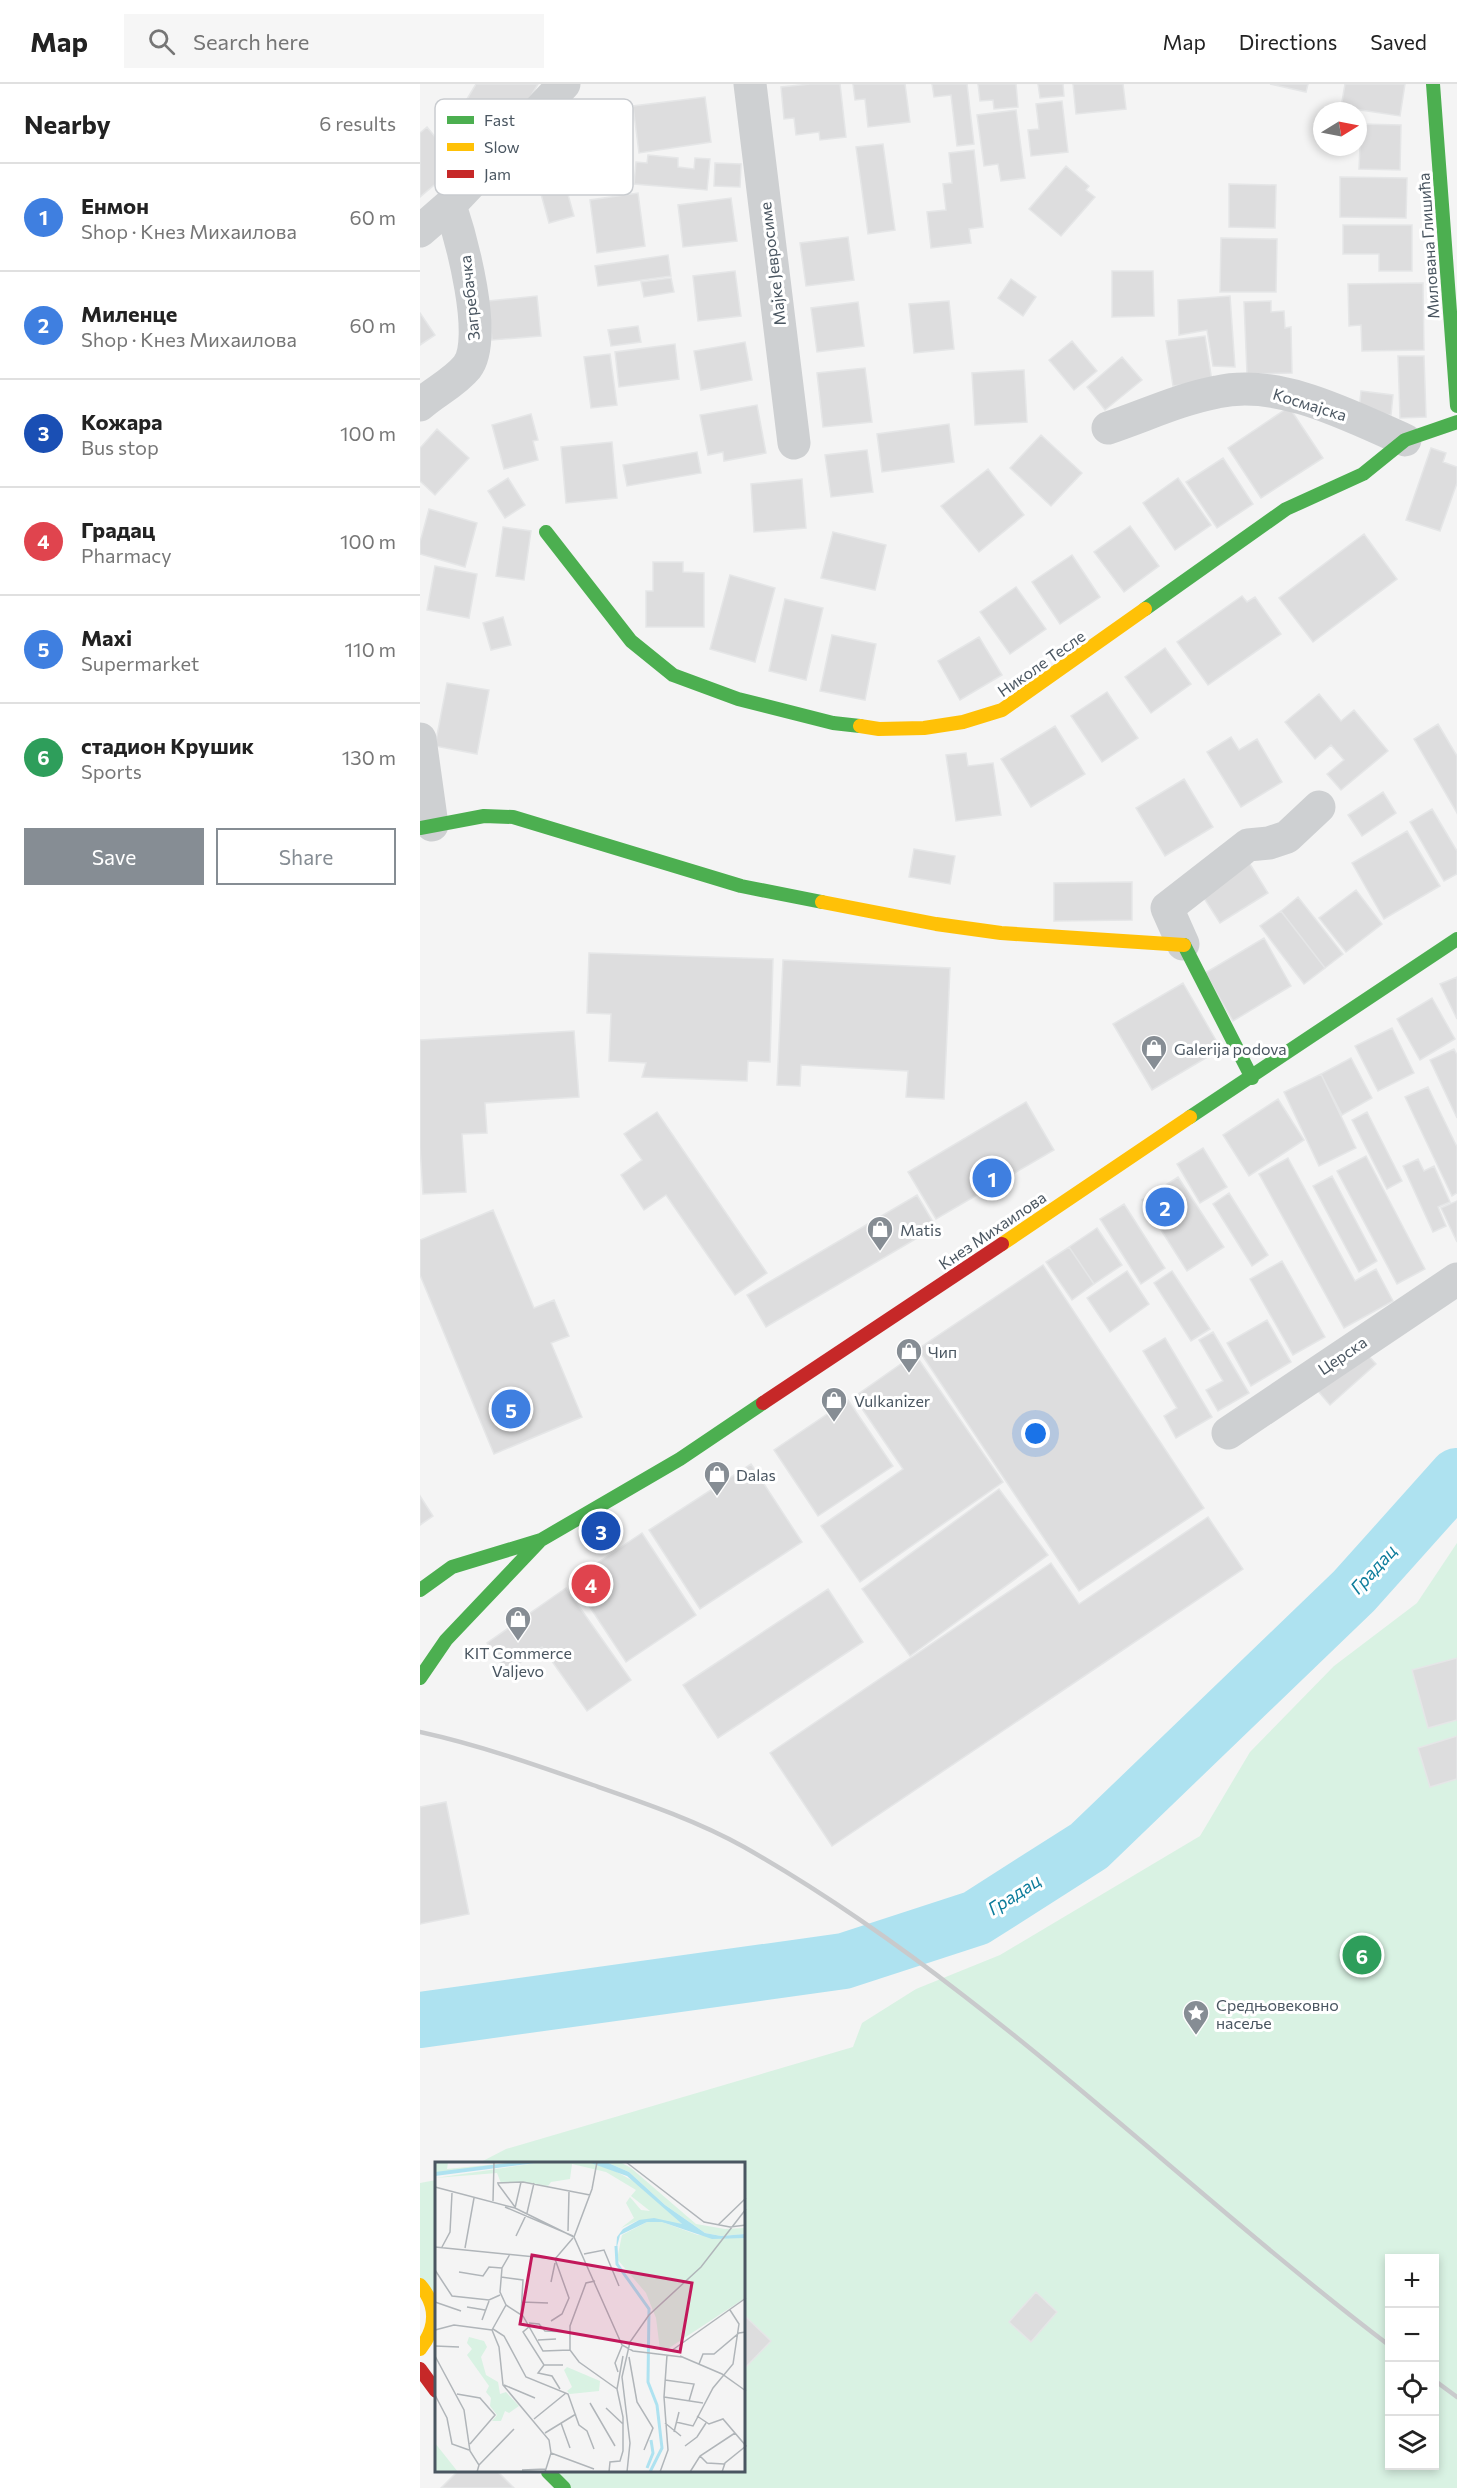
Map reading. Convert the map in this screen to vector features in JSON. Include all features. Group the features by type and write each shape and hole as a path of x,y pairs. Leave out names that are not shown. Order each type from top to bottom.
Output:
{"street":[{"path":"550,99 564,84"},
{"name":"Мајке Јевросиме","path":"750,84 794,443"},
{"name":"Милована Глишића","path":"1433,84 1457,406"},
{"path":"420,231 459,195"},
{"name":"Загребачка","path":"420,405 466,368 474,354 475,334 469,282 462,242 450,205"},
{"name":"Космајска","path":"1108,428 1218,391 1251,390 1278,392 1326,406 1405,440"},
{"name":"Николе Тесле","path":"546,532 631,641 673,675 738,699 833,723 879,729 924,728 963,722 1002,710 1286,509 1363,474 1405,440 1457,423"},
{"path":"420,739 426,827 484,816 513,817 741,885 936,924 1001,933 1183,944"},
{"path":"1252,1077 1183,944 1167,908 1248,845 1269,843 1287,837 1319,807"},
{"name":"Кнез Михаилова","path":"420,1590 452,1567 541,1540 680,1459 1457,939"},
{"name":"Церска","path":"1228,1433 1457,1279"},
{"name":"Кнез Михаилова","path":"420,1678 446,1640 541,1540"},
{"path":"420,2285 430,2298 435,2325 430,2337 420,2349"},
{"path":"420,2369 435,2390"},
{"path":"549,2473 564,2488"}],"green space":[{"path":"1457,1543 1457,2488 565,2488 549,2473 746,2473 746,2162 481,2162 506,2149 853,2047 862,2023 916,1989 1000,1955 1200,1836 1250,1752 1334,1666 1417,1603"},
{"path":"435,2180 435,2323 420,2285 420,2183"}],"building":[{"path":"476,84 538,84 529,99 467,99"},
{"path":"840,84 846,137 820,140 819,132 796,135 794,118 784,119 781,87"},
{"path":"853,84 905,84 910,122 868,127 865,99 855,100"},
{"path":"932,84 967,84 974,144 957,146 951,95 934,97"},
{"path":"978,84 1016,84 1018,107 994,109 993,100 980,101"},
{"path":"1038,84 1063,84 1064,96 1040,98"},
{"path":"1073,84 1123,84 1126,109 1076,114"},
{"path":"1270,84 1308,84 1306,92"},
{"path":"1345,84 1405,84 1400,116 1367,111 1367,102 1342,102"},
{"path":"705,97 711,142 639,153 633,106"},
{"path":"1062,101 1068,152 1031,156 1028,130 1039,129 1036,104"},
{"path":"1016,110 1025,178 1001,181 998,164 984,166 977,115"},
{"path":"1367,124 1401,125 1400,170 1359,169 1360,156 1367,156"},
{"path":"427,127 435,137 435,184 420,197 420,133"},
{"path":"883,144 895,230 868,234 856,147"},
{"path":"974,150 983,227 969,229 971,243 931,248 927,212 946,210 943,184 952,183 949,153"},
{"path":"648,155 678,158 678,167 694,169 695,158 710,159 707,190 634,184 636,162 647,163"},
{"path":"715,163 741,164 740,187 714,186"},
{"path":"1066,166 1089,186 1086,190 1095,197 1061,236 1029,209"},
{"path":"1340,177 1407,178 1406,218 1340,217"},
{"path":"1229,184 1276,185 1275,228 1229,227"},
{"path":"638,193 645,246 597,253 590,200"},
{"path":"541,195 568,195 574,216 549,223"},
{"path":"731,198 737,241 683,247 678,205"},
{"path":"1343,225 1412,225 1412,271 1379,271 1379,254 1343,254"},
{"path":"848,237 854,280 806,286 800,243"},
{"path":"1221,238 1277,239 1276,292 1220,292"},
{"path":"668,255 671,276 598,286 595,266"},
{"path":"735,271 741,316 698,321 693,276"},
{"path":"1112,271 1153,271 1154,316 1112,317"},
{"path":"671,278 674,292 644,297 641,282"},
{"path":"1011,279 1036,297 1023,316 998,298"},
{"path":"1423,283 1424,350 1362,351 1361,325 1349,326 1348,284"},
{"path":"537,296 541,336 492,340 488,301"},
{"path":"1230,296 1235,367 1213,366 1207,330 1179,335 1178,300"},
{"path":"949,301 954,349 914,353 909,304"},
{"path":"1271,301 1271,312 1284,311 1285,328 1291,327 1292,373 1247,374 1244,302"},
{"path":"858,302 864,346 817,352 811,308"},
{"path":"420,313 435,335 420,345"},
{"path":"638,326 641,342 611,346 608,330"},
{"path":"1205,336 1212,381 1173,386 1166,341"},
{"path":"1072,341 1097,371 1074,390 1049,360"},
{"path":"745,342 752,380 701,390 694,351"},
{"path":"675,344 679,379 619,387 615,352"},
{"path":"610,354 617,405 591,408 584,357"},
{"path":"1398,356 1424,356 1426,417 1400,418"},
{"path":"1122,357 1142,380 1105,410 1087,387"},
{"path":"865,368 872,422 823,427 817,373"},
{"path":"1024,370 1027,422 975,425 972,373"},
{"path":"1361,391 1393,395 1391,415 1359,411"},
{"path":"757,405 766,453 724,461 723,452 708,455 700,415"},
{"path":"1289,407 1323,458 1261,498 1228,448"},
{"path":"531,414 538,440 533,441 538,460 504,469 492,425"},
{"path":"949,424 954,462 882,472 877,434"},
{"path":"437,429 469,458 435,495 420,481 420,448"},
{"path":"1041,435 1082,473 1051,506 1010,468"},
{"path":"612,442 617,498 566,503 561,447"},
{"path":"1431,448 1446,453 1443,462 1457,467 1457,483 1440,531 1406,520"},
{"path":"867,450 873,492 831,497 825,455"},
{"path":"697,452 701,473 627,486 623,465"},
{"path":"1223,458 1253,504 1217,528 1186,482"},
{"path":"988,469 1024,515 979,552 941,506"},
{"path":"508,478 525,505 505,518 488,491"},
{"path":"1178,478 1211,525 1175,550 1143,503"},
{"path":"802,479 806,528 754,532 751,484"},
{"path":"429,509 477,523 465,567 420,554 420,542"},
{"path":"1130,526 1159,566 1124,592 1094,552"},
{"path":"503,527 531,531 524,580 496,576"},
{"path":"833,532 886,545 875,590 821,578"},
{"path":"1364,534 1397,579 1313,642 1279,598"},
{"path":"1072,555 1100,597 1060,624 1032,582"},
{"path":"653,562 683,562 683,572 704,573 704,627 646,627 646,591 653,591"},
{"path":"435,566 477,574 469,618 427,610"},
{"path":"730,575 775,588 755,662 710,649"},
{"path":"1016,587 1046,629 1010,654 980,612"},
{"path":"1242,596 1247,602 1255,597 1281,634 1208,685 1177,642"},
{"path":"785,599 823,608 806,680 769,671"},
{"path":"503,617 511,645 491,650 483,623"},
{"path":"832,635 876,644 865,700 820,691"},
{"path":"979,637 1002,675 960,700 938,661"},
{"path":"1165,648 1191,684 1151,713 1125,677"},
{"path":"447,683 489,690 477,754 435,746"},
{"path":"1107,692 1138,738 1102,762 1071,716"},
{"path":"1319,694 1341,721 1354,710 1388,751 1341,790 1327,774 1344,760 1331,745 1315,759 1285,722"},
{"path":"1438,724 1457,756 1457,813 1414,739"},
{"path":"1055,726 1085,774 1031,807 1001,759"},
{"path":"1231,737 1239,750 1257,739 1282,782 1241,807 1207,752"},
{"path":"966,753 968,766 993,763 1001,815 956,821 946,755"},
{"path":"1184,779 1213,827 1165,856 1136,808"},
{"path":"1383,792 1396,813 1362,836 1348,815"},
{"path":"1432,809 1457,851 1457,874 1444,881 1410,822"},
{"path":"1407,831 1440,886 1384,919 1352,863"},
{"path":"914,849 955,856 950,884 909,877"},
{"path":"1248,861 1268,893 1220,923 1200,892"},
{"path":"1132,882 1132,920 1054,921 1054,883"},
{"path":"1356,890 1382,924 1346,952 1319,918"},
{"path":"1298,897 1343,954 1325,968 1281,911"},
{"path":"1281,911 1325,968 1304,984 1260,926"},
{"path":"1264,938 1291,986 1233,1021 1205,973"},
{"path":"589,953 773,959 770,1062 748,1061 747,1081 642,1077 646,1063 609,1061 611,1014 587,1013"},
{"path":"783,960 950,968 944,1099 906,1097 908,1071 801,1065 800,1086 777,1085"},
{"path":"1457,977 1457,1019 1440,984"},
{"path":"1183,983 1221,1049 1152,1090 1113,1024"},
{"path":"1432,998 1455,1039 1420,1060 1397,1019"},
{"path":"1392,1028 1414,1073 1378,1091 1355,1046"},
{"path":"574,1031 579,1097 485,1103 487,1133 462,1134 466,1192 423,1194 420,1147 420,1040"},
{"path":"1454,1049 1457,1055 1457,1118 1430,1060"},
{"path":"1351,1058 1372,1098 1342,1115 1321,1074"},
{"path":"1321,1074 1356,1148 1319,1166 1284,1092"},
{"path":"1428,1087 1457,1147 1457,1193 1452,1196 1405,1097"},
{"path":"1278,1099 1304,1140 1249,1176 1223,1135"},
{"path":"1026,1102 1054,1150 936,1219 908,1172"},
{"path":"657,1112 767,1273 735,1295 666,1195 644,1210 621,1175 642,1160 624,1134"},
{"path":"1367,1112 1402,1181 1387,1189 1352,1120"},
{"path":"1203,1148 1227,1187 1200,1203 1177,1164"},
{"path":"1366,1156 1425,1269 1397,1284 1337,1171"},
{"path":"1288,1158 1355,1281 1376,1269 1393,1301 1344,1328 1259,1174"},
{"path":"1418,1159 1424,1171 1434,1166 1450,1202 1438,1207 1446,1226 1433,1232 1403,1166"},
{"path":"1332,1176 1377,1261 1359,1272 1313,1186"},
{"path":"1178,1177 1224,1247 1187,1271 1142,1200"},
{"path":"1229,1193 1268,1255 1252,1266 1213,1204"},
{"path":"917,1195 936,1227 766,1327 747,1295"},
{"path":"1457,1201 1457,1242 1441,1208"},
{"path":"1124,1204 1165,1268 1141,1284 1100,1219"},
{"path":"493,1210 534,1308 554,1300 569,1336 551,1343 582,1417 494,1454 420,1275 420,1240"},
{"path":"1097,1228 1122,1265 1094,1284 1069,1247"},
{"path":"1069,1247 1094,1284 1072,1300 1046,1262"},
{"path":"1282,1261 1325,1337 1293,1355 1250,1279"},
{"path":"1043,1265 1204,1508 1079,1591 918,1349"},
{"path":"1127,1271 1149,1304 1110,1332 1087,1298"},
{"path":"1172,1271 1210,1329 1191,1341 1154,1283"},
{"path":"1267,1320 1291,1362 1251,1386 1227,1343"},
{"path":"1213,1332 1249,1393 1218,1411 1206,1390 1223,1381 1199,1340"},
{"path":"1165,1338 1212,1417 1176,1438 1164,1416 1177,1408 1143,1351"},
{"path":"1363,1350 1376,1364 1330,1405 1318,1391"},
{"path":"915,1354 1003,1482 860,1582 821,1526 903,1469 854,1397"},
{"path":"848,1400 893,1466 818,1516 774,1450"},
{"path":"751,1464 802,1542 700,1609 649,1530"},
{"path":"999,1489 1048,1555 910,1656 862,1589"},
{"path":"420,1496 433,1516 420,1525"},
{"path":"1208,1517 1243,1569 832,1846 770,1753 1051,1563 1079,1604"},
{"path":"642,1533 696,1615 626,1662 572,1580"},
{"path":"566,1588 631,1680 587,1711 542,1647 507,1672 487,1643"},
{"path":"828,1589 863,1642 718,1738 683,1685"},
{"path":"1457,1658 1457,1720 1428,1728 1412,1670"},
{"path":"1457,1736 1457,1779 1430,1787 1418,1748"},
{"path":"446,1802 469,1914 420,1924 420,1807"},
{"path":"1036,2292 1057,2312 1031,2342 1009,2322"},
{"path":"746,2317 771,2341 746,2367"},
{"path":"456,2473 499,2473 514,2488 441,2488"}],"waterway":[{"name":"Градац","path":"420,2020 844,1961 976,1918 1089,1846 1354,1591 1457,1476"}],"railway":[{"path":"420,1732 529,1763 689,1820 744,1847 831,1900 915,1959 996,2021 1310,2283 1385,2342"},
{"path":"1439,2384 1457,2397"}],"traffic: fast":[{"path":"1433,84 1457,406"},
{"path":"1145,609 1286,509 1363,474 1405,440 1457,422"},
{"path":"546,532 631,641 673,675 738,699 833,723 860,726"},
{"path":"420,828 484,816 513,817 741,886 822,902"},
{"path":"1190,1117 1457,939"},
{"path":"1184,945 1252,1078"},
{"path":"420,1590 452,1567 541,1540 680,1459 763,1403"},
{"path":"420,1678 446,1640 539,1542"},
{"path":"549,2473 564,2488"}],"traffic: slow":[{"path":"860,726 879,729 924,728 963,722 1002,710 1145,609"},
{"path":"822,902 936,924 1001,933 1184,945"},
{"path":"1002,1244 1190,1117"},
{"path":"420,2285 430,2301 433,2317 430,2333 420,2349"}],"traffic: jam":[{"path":"763,1403 1002,1244"},
{"path":"420,2369 435,2390"}],"place":[{"name":"Galerija podova","path":"1154,1071"},
{"name":"Енмон","path":"992,1178"},
{"name":"Миленце","path":"1165,1207"},
{"name":"Matis","path":"880,1252"},
{"name":"Чип","path":"909,1374"},
{"name":"Maxi","path":"511,1409"},
{"name":"Vulkanizer","path":"834,1423"},
{"name":"Dalas","path":"717,1497"},
{"name":"Кожара","path":"601,1531"},
{"name":"Градац","path":"591,1584"},
{"name":"KIT Commerce Valjevo","path":"518,1642"},
{"name":"стадион Крушик","path":"1362,1955"},
{"name":"Средњовековно насеље","path":"1196,2036"}]}
